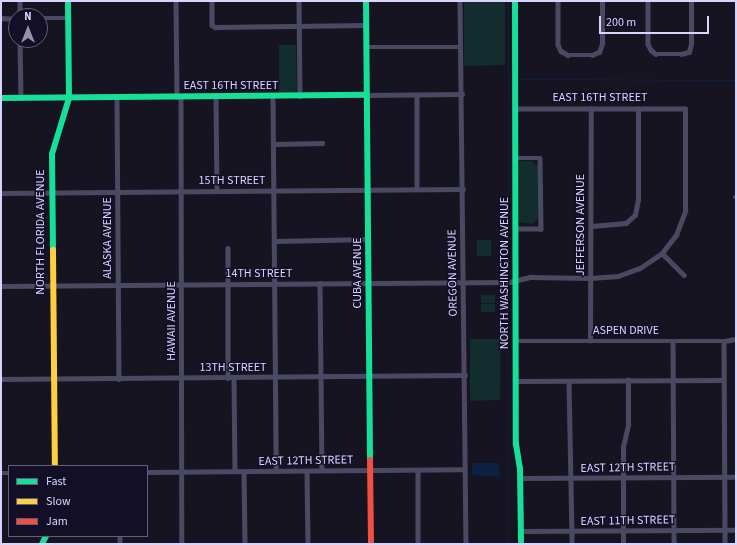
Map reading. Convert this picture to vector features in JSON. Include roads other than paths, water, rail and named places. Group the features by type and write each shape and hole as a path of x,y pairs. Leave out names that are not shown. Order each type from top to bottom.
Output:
{"main road":[{"name":"NORTH FLORIDA AVENUE","path":"55,465 52,286 53,148 69,98 68,1"},
{"name":"CUBA AVENUE","path":"366,1 371,544"},
{"name":"NORTH WASHINGTON AVENUE","path":"515,1 516,444 520,478 521,544"},
{"name":"EAST 16TH STREET","path":"1,98 366,96"}],"street":[{"name":"HAWAII AVENUE","path":"176,1 182,191 182,544"},
{"path":"212,1 212,25 215,27 366,25"},
{"path":"299,1 300,96"},
{"name":"OREGON AVENUE","path":"460,1 466,544"},
{"path":"558,1 558,44 561,51 568,55 581,56 592,56 599,52 602,44 602,1"},
{"path":"648,1 648,44 651,50 656,54 681,54 688,52 691,44 691,1"},
{"path":"48,18 68,18"},
{"path":"366,47 461,47"},
{"path":"20,48 21,98"},
{"name":"EAST 16TH STREET","path":"366,96 462,94"},
{"path":"417,95 417,189"},
{"name":"ALASKA AVENUE","path":"117,97 119,379"},
{"path":"216,97 217,190"},
{"path":"273,97 276,471"},
{"name":"EAST 16TH STREET","path":"515,109 685,109"},
{"name":"JEFFERSON AVENUE","path":"590,341 591,109"},
{"path":"591,226 626,223 635,215 638,200 638,109"},
{"name":"14TH STREET","path":"1,286 463,282 516,281 530,278 590,278 618,276 640,268 662,253 676,235 684,211 685,109"},
{"path":"273,144 322,143"},
{"path":"516,158 540,158 541,229 516,229"},
{"name":"15TH STREET","path":"1,193 463,189"},
{"path":"274,241 368,239"},
{"path":"228,248 228,378"},
{"path":"662,253 684,275"},
{"path":"320,283 322,470"},
{"name":"ASPEN DRIVE","path":"516,341 673,342 724,341 736,339"},
{"path":"724,341 725,544"},
{"path":"673,342 674,544"},
{"name":"13TH STREET","path":"1,379 54,380 464,375"},
{"path":"234,377 234,471"},
{"path":"623,544 622,478 623,447 628,425 628,380"},
{"path":"516,381 723,380"},
{"path":"569,381 572,544"},
{"name":"EAST 12TH STREET","path":"148,472 464,469"},
{"path":"418,470 418,544"},
{"path":"307,471 308,544"},
{"path":"244,472 245,544"},
{"name":"EAST 12TH STREET","path":"520,478 736,477"},
{"name":"EAST 11TH STREET","path":"521,531 572,532 736,530"}],"water":[{"path":"472,463 499,463 500,477 472,475"}],"waterway":[{"path":"508,1 508,278"},
{"path":"522,79 736,80"},
{"path":"507,544 508,287"}]}
